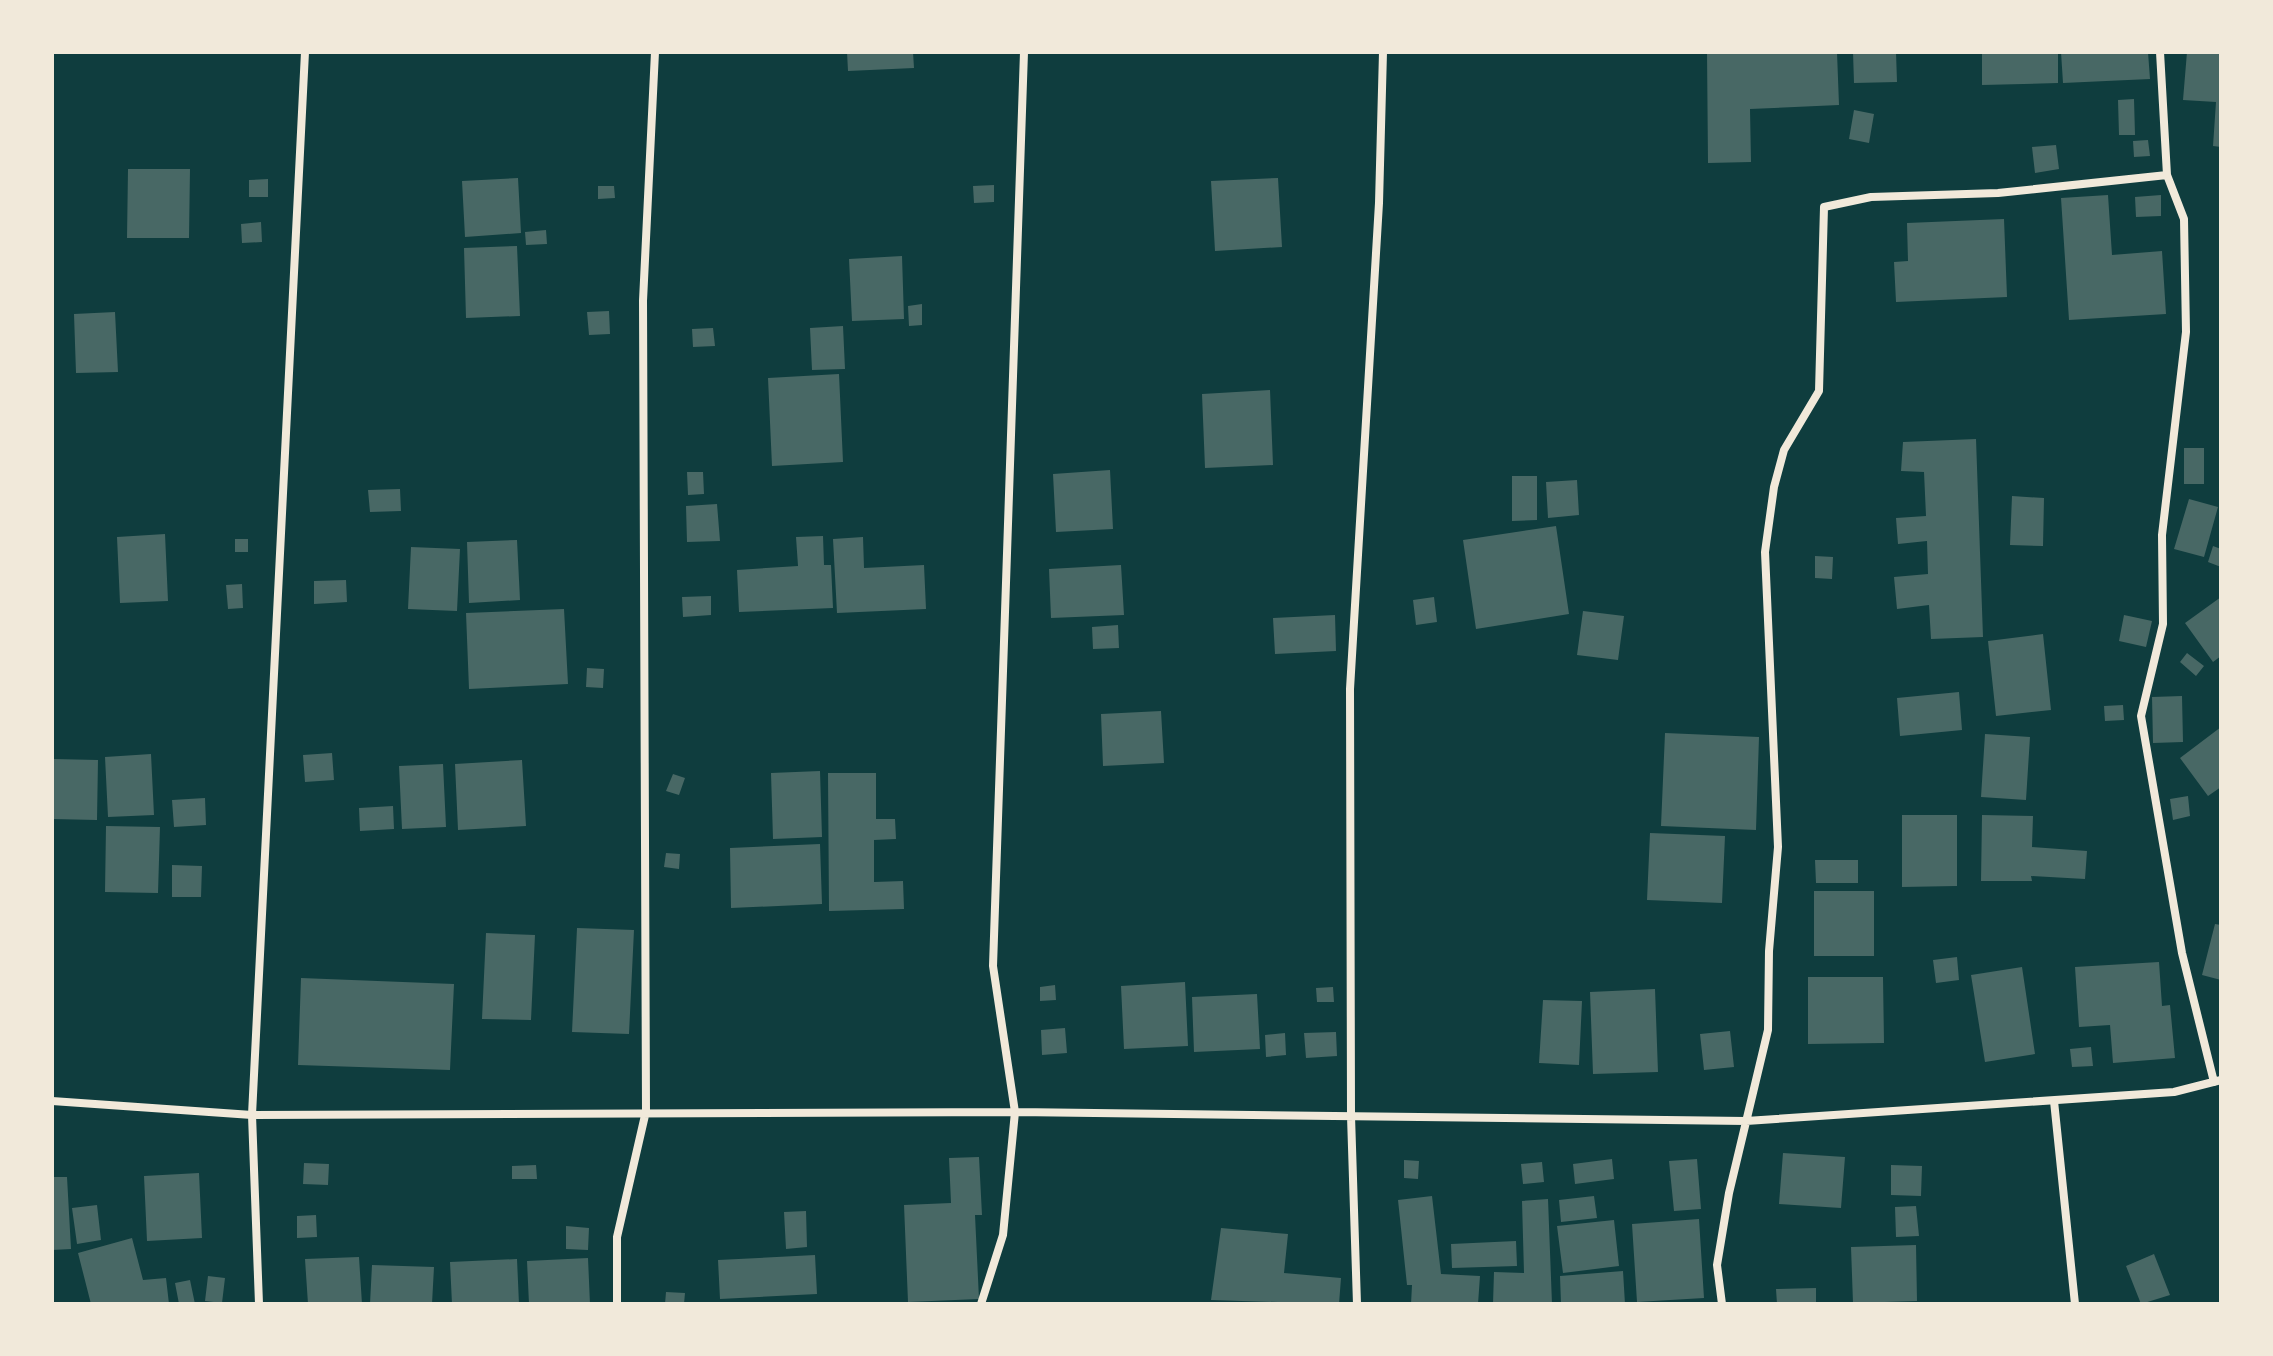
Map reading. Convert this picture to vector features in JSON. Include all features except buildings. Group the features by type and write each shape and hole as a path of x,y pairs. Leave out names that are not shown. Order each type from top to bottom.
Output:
{"street":[{"path":"259,1304 252,1115 305,52"},
{"path":"617,1304 617,1237 646,1111 643,301 655,52"},
{"path":"981,1304 1003,1235 1015,1112 993,966 1024,52"},
{"path":"1357,1304 1351,1116 1350,689 1379,203 1383,52"},
{"path":"52,1101 252,1115 646,1111 1015,1112 1746,1121 2174,1092 2218,1081 2182,953 2141,716 2163,624 2162,535 2186,332 2184,219 2167,175 2160,52"},
{"path":"1722,1304 1717,1265 1768,1030 1769,951 1778,847 1765,552 1774,487 1784,450 1819,391 1824,207 1871,197 1998,193 2167,175"},
{"path":"2054,1101 2075,1304"}]}
